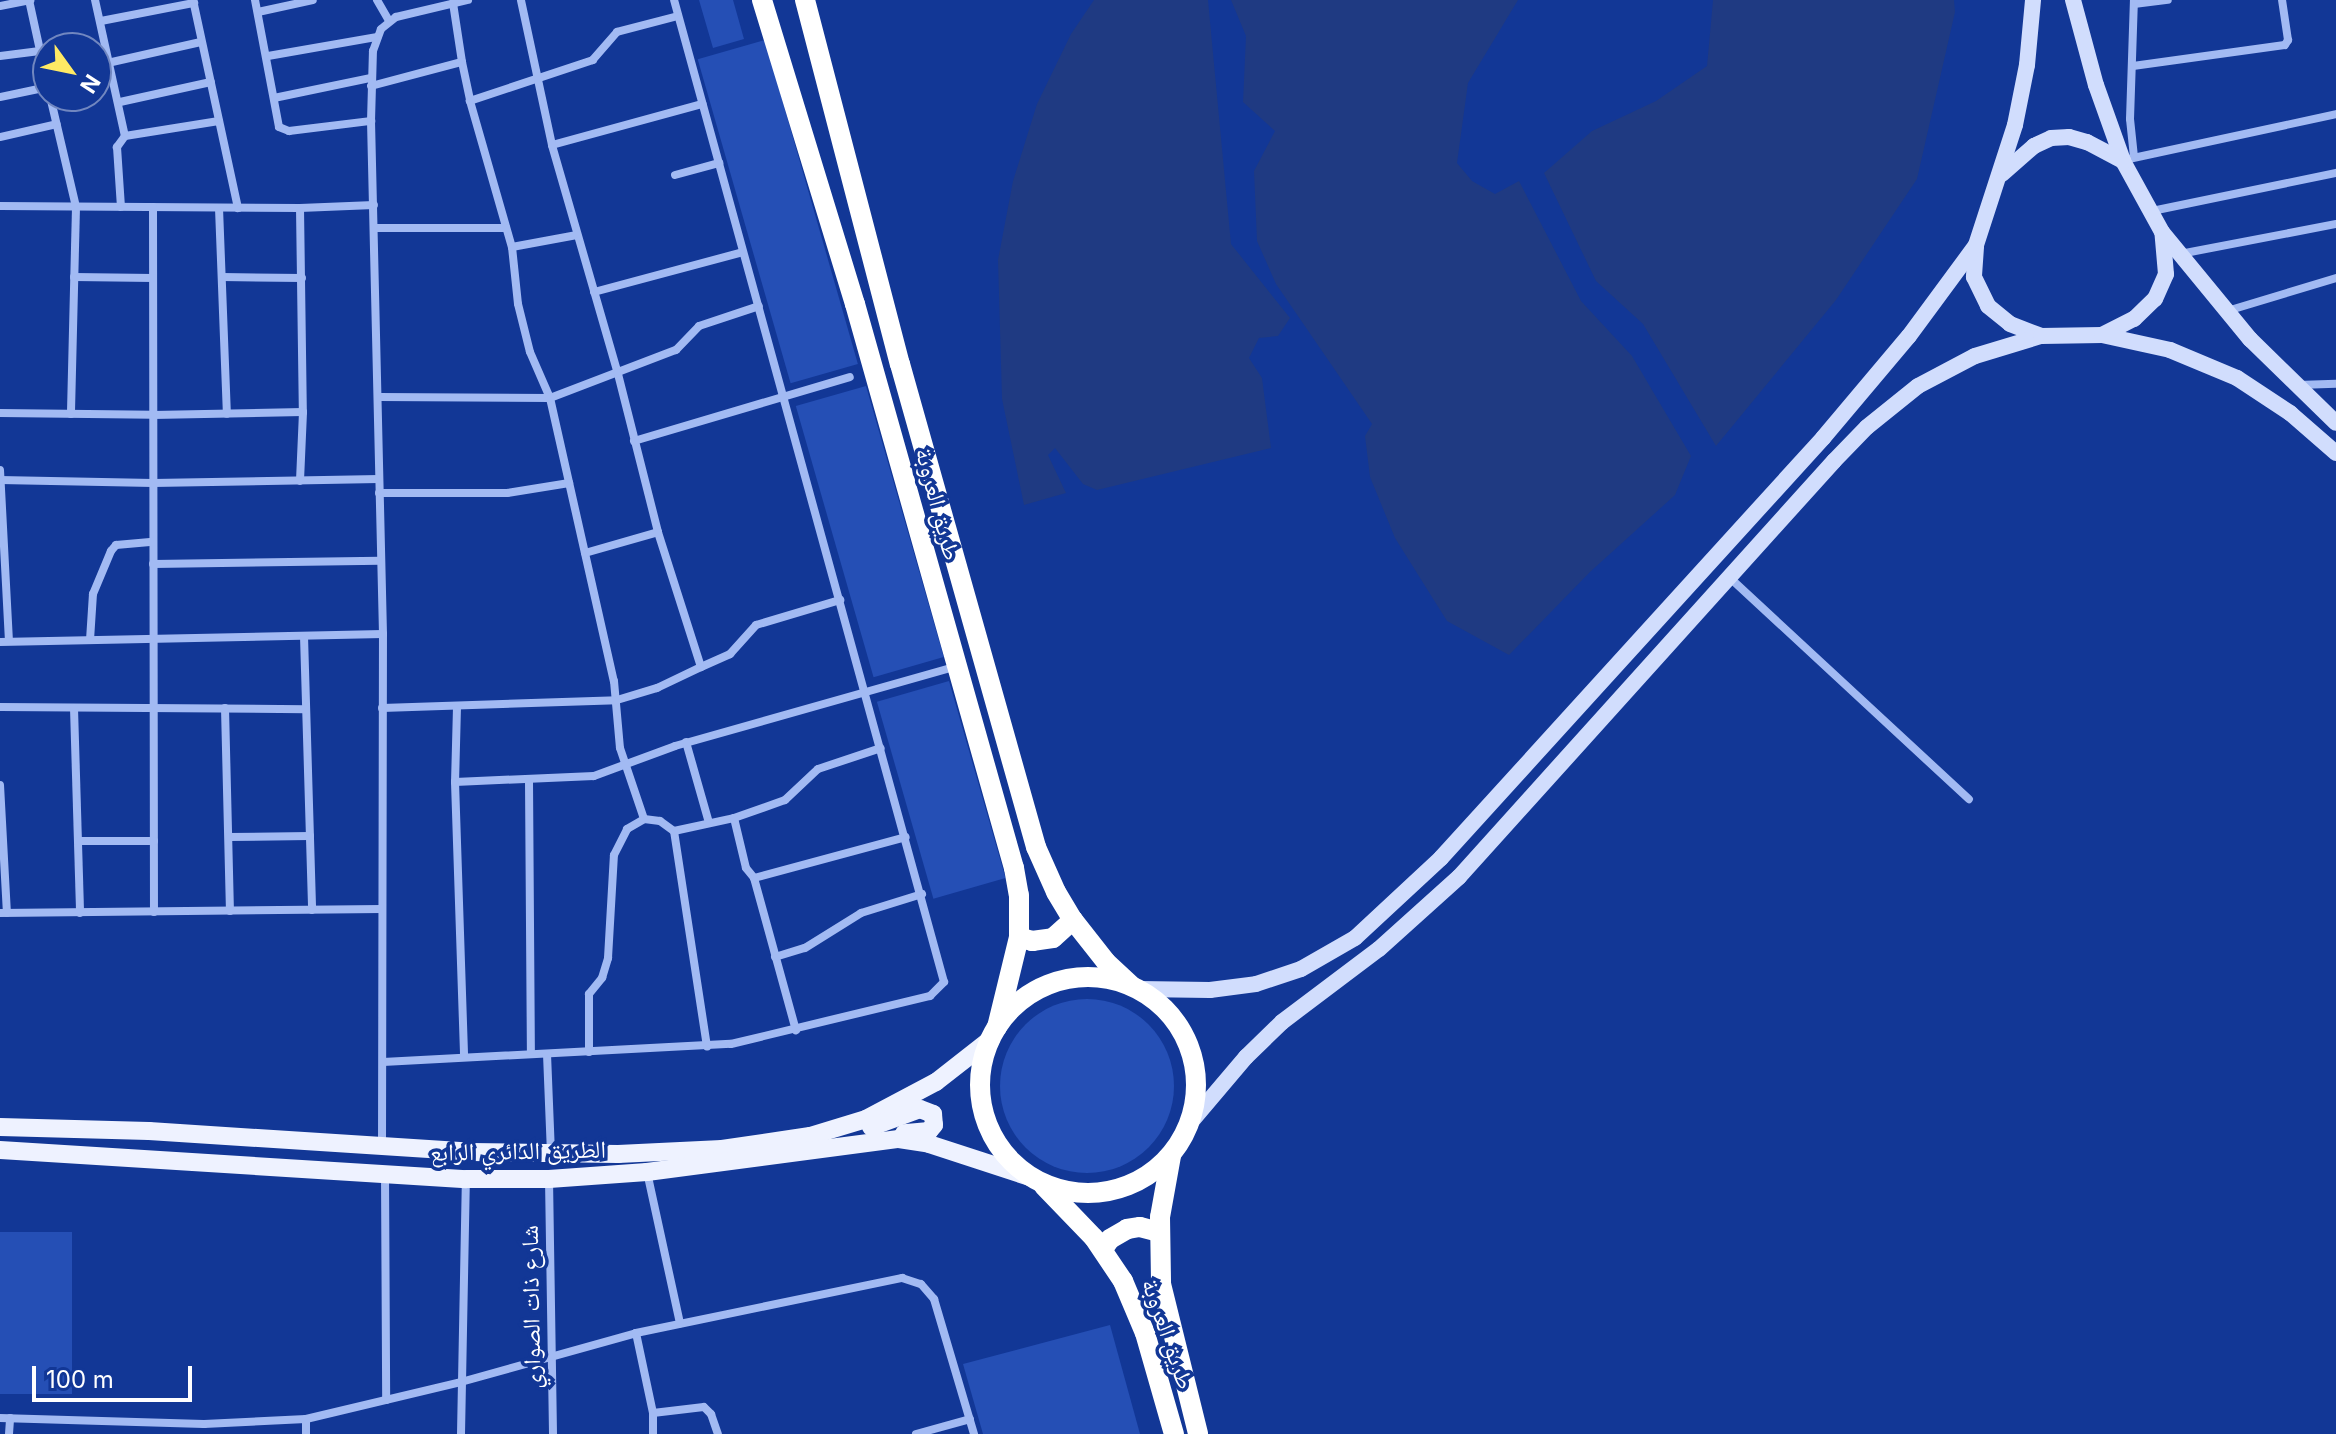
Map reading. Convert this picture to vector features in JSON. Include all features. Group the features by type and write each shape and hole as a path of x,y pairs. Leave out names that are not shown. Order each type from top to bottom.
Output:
{"highway":[{"name":"طريق العروبة","path":"762,0 855,304 1014,868 1020,909 1019,937 994,1033"},
{"name":"طريق العروبة","path":"805,0 900,364 1034,840 1048,878 1073,920 1106,962 1135,988"},
{"path":"1019,937 1032,941 1053,938 1073,920"},
{"path":"1095,977 1135,988 1167,1011 1187,1041 1197,1088 1190,1123 1171,1155 1141,1180 1104,1193 1079,1194 1036,1180 1001,1150 984,1115 981,1076 994,1033 1023,999 1057,982 1095,977"},
{"name":"طريق العروبة","path":"1171,1155 1159,1232 1167,1317 1198,1434"},
{"name":"طريق العروبة","path":"1036,1180 1103,1249 1139,1316 1174,1434"},
{"path":"1103,1249 1110,1239 1127,1229 1140,1227 1159,1232"}],"main road":[{"path":"2033,0 2021,98 2000,177 1976,245 1974,277 1988,306 2010,324 2041,336"},
{"path":"2073,0 2096,85 2162,232 2226,311 2336,423"},
{"path":"2000,177 2034,146 2051,138 2087,142 2128,159"},
{"path":"2102,335 2134,319 2155,299 2166,274 2162,232"},
{"path":"1135,988 1210,990 1271,980 1329,955 1380,917 1462,837 1831,429 1909,336 1976,245"},
{"path":"1190,1123 1246,1057 1282,1022 1379,949 1459,877 1834,461 1897,402 1937,374 1975,356 2041,336 2102,335 2170,350 2237,378 2290,413 2336,453"},
{"name":"الطريق الدائري الرابع","path":"0,1127 149,1131 382,1149 552,1154 707,1151 829,1131 875,1115 919,1092 994,1033"},
{"path":"829,1131 875,1126 920,1109 931,1111 934,1117 929,1131 901,1133 879,1139"},
{"name":"الطريق الدائري الرابع","path":"0,1150 466,1179 549,1179 647,1172 879,1139 929,1144 1036,1180"}],"street":[{"path":"0,6 29,0 36,32"},
{"path":"95,0 104,32"},
{"path":"255,0 279,127 283,131 371,121"},
{"path":"258,12 313,0"},
{"path":"377,0 389,21"},
{"path":"382,1149 383,634 371,82 377,37 389,21 467,0"},
{"path":"521,0 535,78 552,145 618,374 658,532 701,667"},
{"path":"383,1062 743,1042 939,991 944,972 674,0"},
{"path":"2168,0 2134,2 2128,159 2336,114"},
{"path":"2133,66 2285,45 2288,40 2282,0"},
{"path":"101,21 194,1 238,208"},
{"path":"453,3 470,101 512,247 518,304 530,352 550,398 585,553 617,700 620,748 644,819"},
{"path":"470,101 593,60 617,32 678,16"},
{"path":"268,56 377,37"},
{"path":"121,207 117,147 125,136 112,62 201,42"},
{"path":"0,56 32,52"},
{"path":"274,98 371,82 462,62"},
{"path":"120,102 211,82"},
{"path":"0,97 32,90"},
{"path":"552,145 702,104"},
{"path":"54,112 76,207 71,414"},
{"path":"125,136 219,121"},
{"path":"0,137 57,124"},
{"path":"675,175 719,163"},
{"path":"2152,211 2336,173"},
{"path":"0,206 300,208 374,205"},
{"path":"153,207 154,912"},
{"path":"219,208 227,414"},
{"path":"300,208 303,412 300,481"},
{"path":"2179,254 2336,224"},
{"path":"374,228 506,228"},
{"path":"512,247 577,235"},
{"path":"594,292 743,252"},
{"path":"74,277 153,278"},
{"path":"222,277 302,278"},
{"path":"2226,311 2336,278"},
{"path":"379,397 550,398 676,350 699,326 759,306"},
{"path":"634,441 850,377"},
{"path":"2297,385 2336,384"},
{"path":"0,413 153,415 303,412"},
{"path":"0,470 4,642 383,634"},
{"path":"0,480 153,483 379,479"},
{"path":"379,493 507,493 569,483"},
{"path":"585,553 658,532"},
{"path":"90,640 93,594 111,551 116,545 153,542"},
{"path":"153,564 380,561"},
{"path":"1728,577 1969,799"},
{"path":"382,708 617,700 657,688 730,654 756,625 840,600"},
{"path":"304,636 312,910"},
{"path":"455,782 594,776 626,767 686,742 956,666"},
{"path":"0,707 306,709"},
{"path":"457,707 455,782 464,1057"},
{"path":"74,708 80,913"},
{"path":"225,708 230,911"},
{"path":"686,742 709,823"},
{"path":"674,831 734,818 792,796 818,769 881,748"},
{"path":"529,781 531,1054"},
{"path":"0,785 4,913 382,909"},
{"path":"734,818 747,873 754,878 796,1030"},
{"path":"589,1052 589,994 602,978 608,958 614,855 627,829 644,819 660,821 674,831 707,1046"},
{"path":"229,837 310,836"},
{"path":"754,878 906,837"},
{"path":"78,841 154,841"},
{"path":"775,957 805,948 861,913 922,894"},
{"path":"547,1054 552,1154"},
{"path":"647,1172 680,1323"},
{"path":"385,1174 386,1400"},
{"path":"461,1434 466,1179"},
{"name":"شارع ذات الصواري","path":"549,1179 553,1434"},
{"path":"9,1434 5,1418 157,1423 306,1419 461,1382 636,1333 892,1279 911,1280 934,1299 974,1434"},
{"path":"636,1333 653,1413 653,1434"},
{"path":"653,1413 704,1407 711,1414 718,1434"},
{"path":"306,1419 306,1434"},
{"path":"916,1434 970,1419"},
{"path":"156,1434 157,1423"}],"shaded area":[{"path":"699,0 733,0 744,39 713,48"},
{"path":"1094,0 1208,0 1231,244 1290,318 1278,336 1259,338 1249,358 1262,378 1271,448 1097,490 1083,484 1055,448 1048,455 1066,493 1024,505 1002,399 998,260 1013,181 1037,104 1071,34"},
{"path":"1231,0 1518,0 1468,83 1457,163 1472,181 1495,194 1519,181 1581,301 1632,356 1691,456 1675,495 1590,572 1509,655 1447,621 1395,538 1370,477 1365,436 1372,424 1276,284 1257,241 1254,171 1275,131 1243,102 1246,36"},
{"path":"1713,0 1954,0 1955,12 1917,179 1836,300 1716,446 1643,324 1596,281 1544,173 1592,131 1656,101 1707,66"},
{"path":"765,40 858,364 791,383 698,59"},
{"path":"866,386 944,657 874,677 796,406"},
{"path":"949,681 1006,878 933,899 877,702"},
{"path":"1087,999 1120,1006 1149,1024 1167,1053 1174,1086 1167,1119 1149,1148 1120,1166 1087,1173 1054,1166 1025,1148 1007,1119 1000,1086 1007,1053 1025,1024 1054,1006"},
{"path":"0,1232 72,1232 72,1394 0,1394"},
{"path":"1110,1325 1140,1434 983,1434 963,1364"}]}
